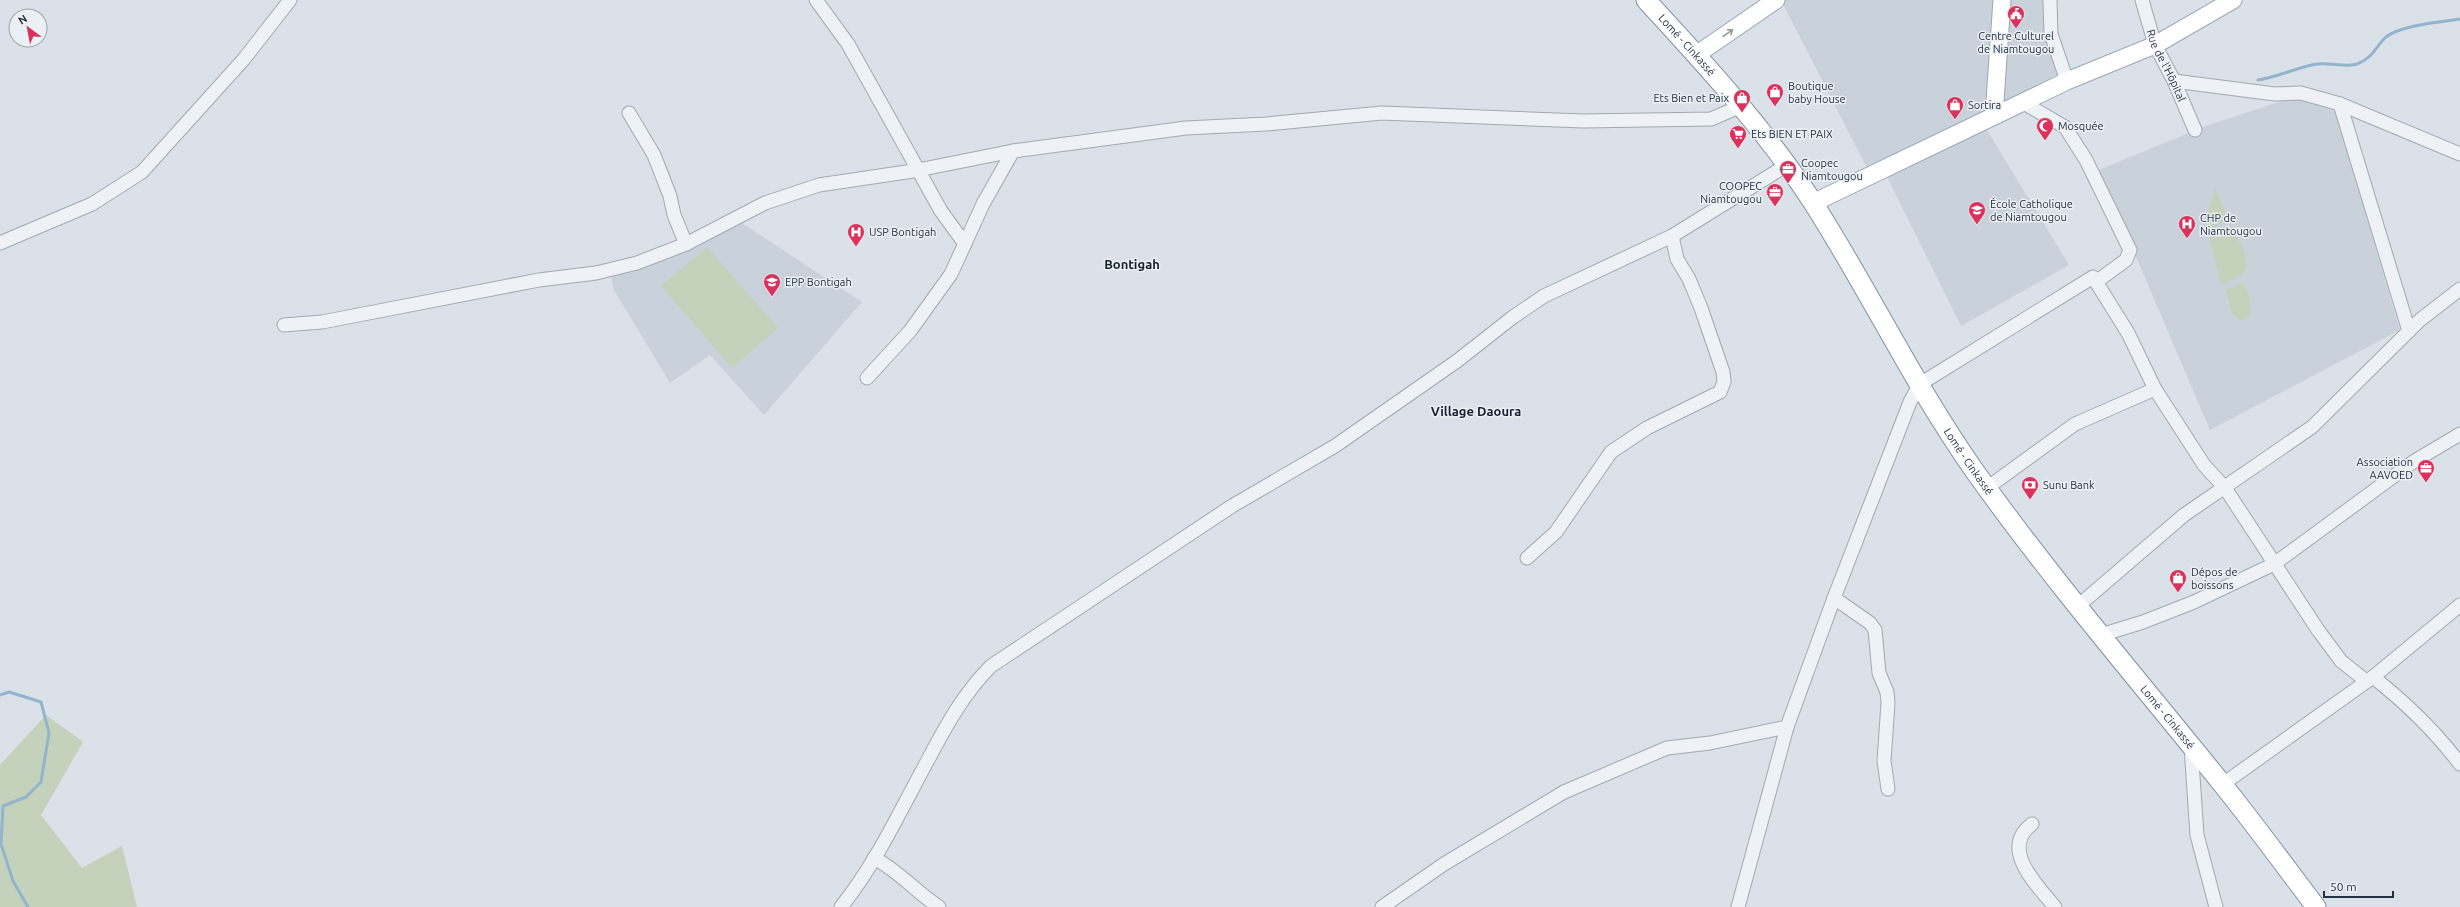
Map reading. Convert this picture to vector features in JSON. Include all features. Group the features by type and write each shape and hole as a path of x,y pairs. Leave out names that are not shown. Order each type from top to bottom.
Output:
{"highway":[{"name":"Lomé - Cinkassé","path":"1646,0 1696,55 1787,165 1813,203 1920,384 1987,488 2101,635 2190,747 2222,784 2316,907"}],"main road":[{"path":"1696,55 1776,0"},
{"path":"1994,115 2002,0"},
{"path":"1813,203 2067,81 2155,45 2233,0"}],"street":[{"path":"0,244 92,204 142,172 244,59 290,0"},
{"path":"816,0 848,44 920,169 941,210 965,244"},
{"path":"2050,0 2051,34 2067,81"},
{"name":"Rue de l'Hôpital","path":"2142,0 2155,45 2174,81 2195,130"},
{"path":"2174,81 2275,94 2301,93 2340,104 2460,154"},
{"path":"2022,102 2065,127 2086,160 2130,250 2126,260 2096,282"},
{"path":"2340,104 2409,331"},
{"path":"284,325 322,322 539,280 596,273 637,263 686,244 765,203 820,186 920,169 1013,150 1186,128 1266,124 1382,113 1583,121 1711,119 1739,108"},
{"path":"629,113 654,155 670,196 674,215 686,244"},
{"path":"867,378 889,356 951,274 983,204 1013,150"},
{"path":"841,907 874,858 954,712 974,683 991,666 1232,506 1335,446 1457,361 1513,317 1544,296 1672,236 1787,165"},
{"path":"1527,558 1556,532 1611,452 1647,428 1720,392 1724,382 1723,372 1690,280 1677,259 1672,236"},
{"path":"1741,904 1787,727 1834,598 1910,402 1920,384 2093,277 2128,333 2155,389 2204,465 2225,488 2274,564 2341,661 2402,700 2445,743 2460,764"},
{"path":"2078,606 2184,515 2312,427 2409,331 2460,289"},
{"path":"1987,488 2075,424 2155,389"},
{"path":"2101,635 2143,622 2194,602 2274,564 2413,462 2460,434"},
{"path":"1834,598 1870,623 1875,630 1879,673 1887,692 1888,702 1884,761 1888,789"},
{"path":"2222,784 2370,679 2460,605"},
{"path":"1382,907 1444,864 1564,792 1666,748 1710,743 1787,727"},
{"path":"2190,747 2197,835 2216,907"},
{"path":"2032,824 2022,831 2020,836 2019,856 2026,871 2055,907"},
{"path":"874,858 889,866 916,892 938,907"}],"shaded area":[{"path":"1781,0 2052,0 2066,70 1868,170"},
{"path":"2294,97 2335,111 2400,330 2210,430 2099,170 2203,127"},
{"name":"École Catholique de Niamtougou","path":"1984,125 2069,265 1961,326 1885,173"},
{"path":"739,221 862,302 764,415 710,355 670,383 614,290 611,276"}],"green space":[{"path":"2215,189 2229,219 2208,231 2207,216"},
{"path":"2231,224 2244,252 2247,267 2242,275 2221,285 2209,234"},
{"path":"707,247 778,328 732,368 661,286"},
{"path":"2242,283 2248,292 2251,310 2248,317 2241,321 2232,314 2226,290"},
{"path":"46,715 83,742 41,815 82,868 122,846 137,907 0,907 0,765"}],"waterway":[{"path":"2258,80 2317,64 2357,64 2367,59 2383,40 2393,33 2411,27 2460,19"},
{"path":"0,695 9,692 41,702 49,733 41,782 26,797 3,806 1,844 13,881 28,907"}],"place":[{"name":"Centre Culturel de Niamtougou","path":"2016,29"},
{"name":"Boutique baby House","path":"1775,107"},
{"name":"Ets Bien et Paix","path":"1742,113"},
{"name":"Sortira","path":"1955,120"},
{"name":"Mosquée","path":"2045,141"},
{"name":"Ets BIEN ET PAIX","path":"1738,149"},
{"name":"Coopec Niamtougou","path":"1788,184"},
{"name":"COOPEC Niamtougou","path":"1775,207"},
{"name":"École Catholique de Niamtougou","path":"1977,225"},
{"name":"CHP de Niamtougou","path":"2187,239"},
{"name":"USP Bontigah","path":"856,247"},
{"name":"EPP Bontigah","path":"772,297"},
{"name":"Association AAVOED","path":"2426,483"},
{"name":"Sunu Bank","path":"2030,500"},
{"name":"Dépos de boissons","path":"2178,593"}],"district":[{"name":"Bontigah","path":"1132,264"},
{"name":"Village Daoura","path":"1476,411"}]}
